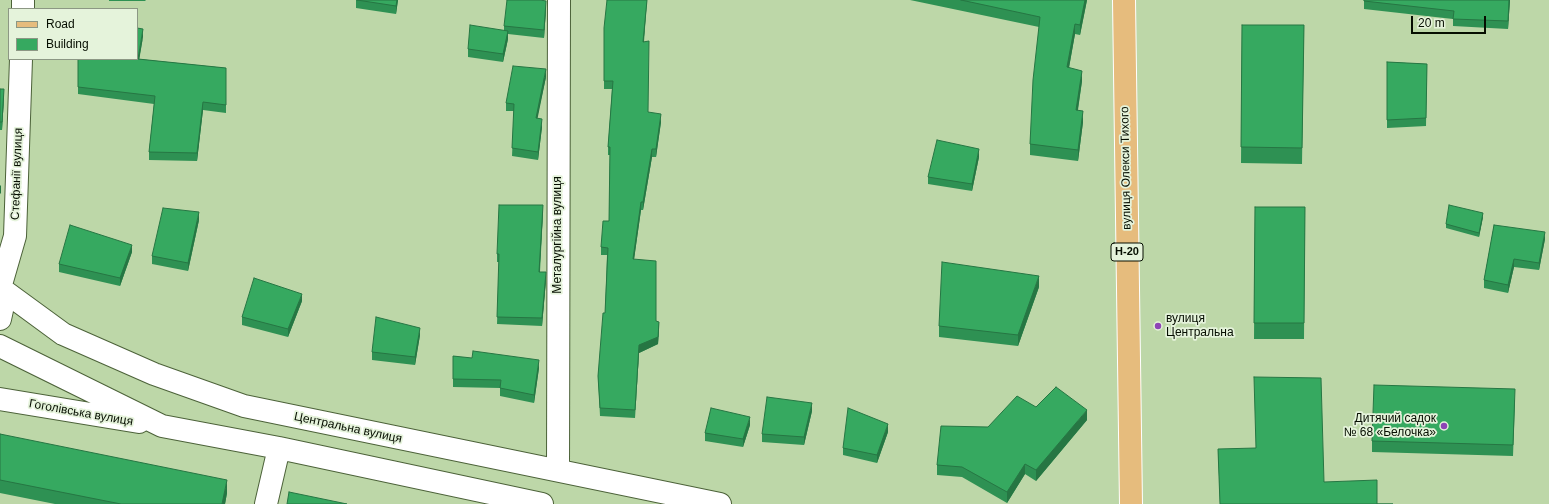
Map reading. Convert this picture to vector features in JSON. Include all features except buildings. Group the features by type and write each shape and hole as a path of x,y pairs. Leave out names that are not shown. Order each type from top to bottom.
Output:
{"main road":[{"name":"вулиця Олекси Тихого","path":"1124,0 1131,504"}],"street":[{"name":"Металургійна вулиця","path":"558,470 559,0"},
{"name":"Стефанії вулиця","path":"0,288 15,236 21,60"},
{"name":"Центральна вулиця","path":"0,288 63,334 154,374 244,406 720,504"},
{"path":"0,288 2,310 0,319"},
{"path":"0,330 0,348 162,426 279,448 542,504"},
{"name":"Гоголівська вулиця","path":"0,399 162,426"},
{"path":"266,504 279,448"}],"place":[{"name":"вулиця Центральна","path":"1158,326"},
{"name":"Дитячий садок № 68 «Белочка»","path":"1444,426"}]}
